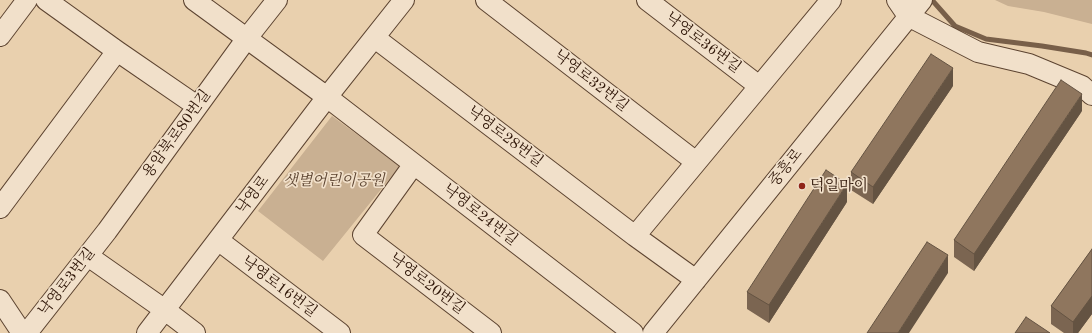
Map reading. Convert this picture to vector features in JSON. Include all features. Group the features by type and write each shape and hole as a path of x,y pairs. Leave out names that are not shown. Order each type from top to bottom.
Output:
{"street":[{"path":"0,36 27,0"},
{"path":"46,0 197,106"},
{"path":"194,0 327,97"},
{"name":"용암북로80번길","path":"107,231 247,38 277,0"},
{"name":"낙영로","path":"147,333 327,97 404,0"},
{"name":"낙영로32번길","path":"486,0 696,162"},
{"name":"낙영로36번길","path":"647,0 755,92"},
{"path":"897,0 916,7 978,52 1029,64 1082,86 1092,95"},
{"path":"635,236 755,92 820,3"},
{"name":"중흥로","path":"653,333 916,7"},
{"name":"낙영로28번길","path":"375,38 635,236 696,280"},
{"path":"0,208 117,51"},
{"name":"낙영로24번길","path":"327,97 633,333"},
{"name":"낙영로20번길","path":"414,164 363,235 491,333"},
{"name":"낙영로3번길","path":"27,333 107,231"},
{"name":"낙영로16번길","path":"218,240 340,333"},
{"path":"88,256 195,333"},
{"path":"0,300 22,333"}],"green space":[{"path":"995,0 1092,0 1092,24 1044,12 1008,6"},
{"name":"샛별어린이공원","path":"332,116 400,166 323,261 258,211"}],"building":[{"path":"931,54 953,68 873,187 851,172"},
{"path":"1061,80 1082,94 974,254 954,240"},
{"path":"826,170 847,184 769,305 747,292"},
{"path":"927,242 948,255 898,333 867,333"},
{"path":"1092,249 1092,296 1073,322 1051,306"},
{"path":"1026,317 1050,333 1015,333"}],"waterway":[{"path":"932,0 955,26 986,39 1042,46 1092,55"}],"place":[{"name":"덕일마이","path":"802,186"}]}
